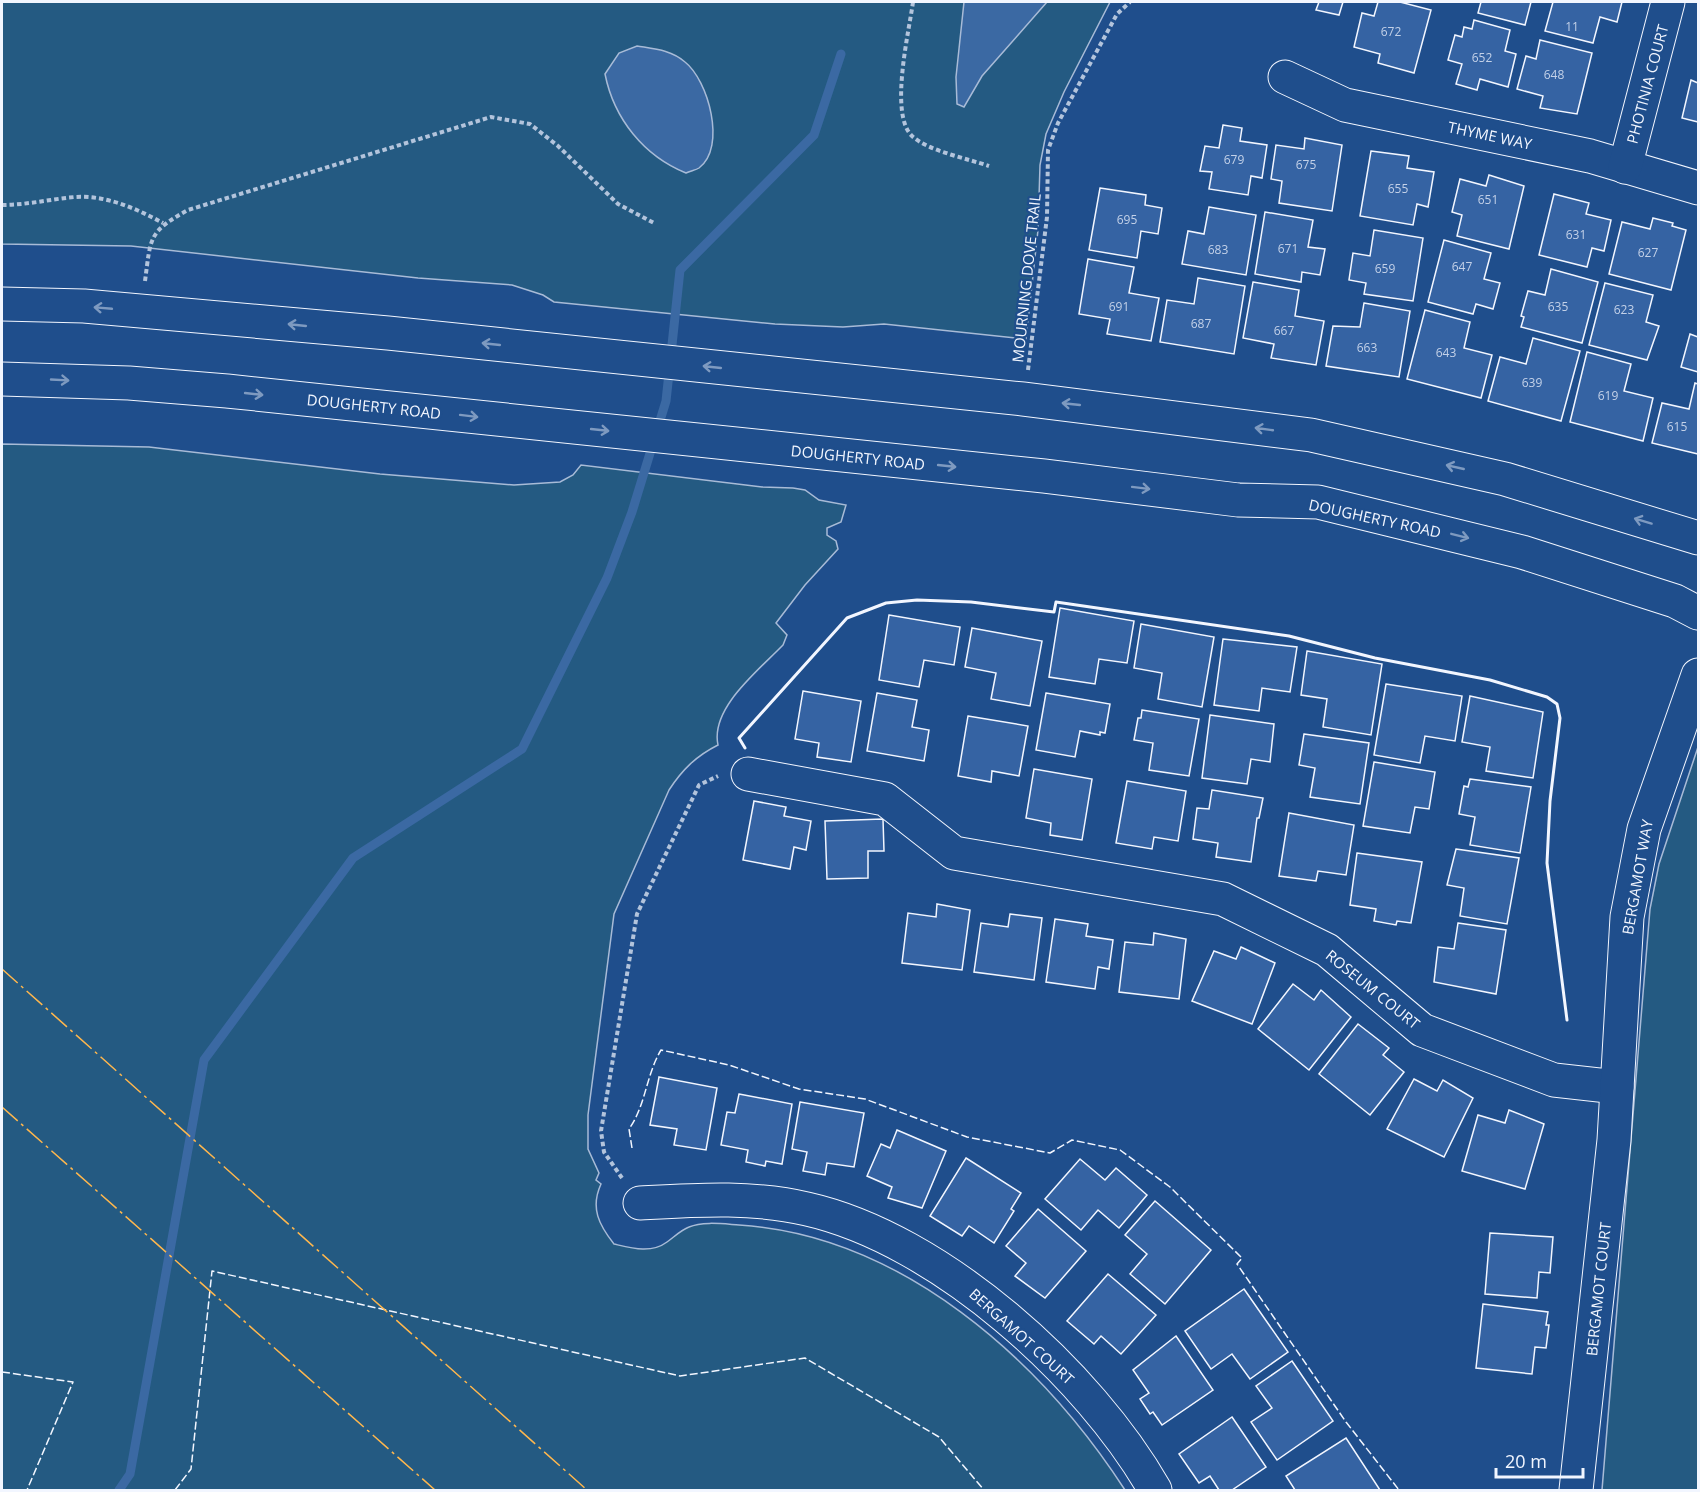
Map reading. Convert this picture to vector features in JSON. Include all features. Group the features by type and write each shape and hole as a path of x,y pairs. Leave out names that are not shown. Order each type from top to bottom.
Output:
{"main road":[{"name":"PHOTINIA COURT","path":"1625,167 1668,2"},
{"name":"THYME WAY","path":"1285,77 1345,105 1590,156 1698,188"},
{"path":"2,304 141,311 549,350 1023,399 1311,435 1505,479 1698,538"},
{"name":"DOUGHERTY ROAD","path":"2,379 129,383 227,391 1044,476 1238,500 1318,502 1522,552 1675,601 1698,613"},
{"name":"BERGAMOT WAY","path":"1617,1087 1627,917 1644,829 1698,675"},
{"name":"ROSEUM COURT","path":"748,774 885,799 954,854 1223,898 1327,950 1422,1030 1554,1080 1617,1087"},
{"name":"BERGAMOT COURT","path":"1576,1491 1614,1140 1617,1087"},
{"name":"BERGAMOT COURT","path":"640,1203 715,1199 765,1202 808,1209 867,1228 937,1265 987,1301 1085,1394 1134,1453 1155,1491"}],"path":[{"path":"913,2 900,107 905,124 912,136 929,146 989,166"},
{"name":"MOURNING DOVE TRAIL","path":"1023,399 1047,218 1048,150 1058,123 1117,14 1130,2"},
{"path":"141,311 151,238 164,224 188,210 491,117 530,124 618,204 654,223"},
{"path":"2,205 78,197 112,201 137,209 164,224"},
{"path":"640,1203 604,1152 601,1131 637,914 699,785 729,771 748,774"}],"shaded area":[{"path":"2,2 1110,2 1064,92 1046,134 1040,165 1038,230 1026,339 884,324 843,327 775,324 554,302 543,295 512,285 418,278 131,246 2,244"},
{"path":"964,2 1047,2 982,76 964,107 957,104 956,77"},
{"path":"637,46 662,51 680,58 701,83 707,98 713,130 712,145 707,158 698,169 686,173 657,157 633,134 616,106 605,74 619,53"},
{"path":"2,444 149,447 380,474 514,485 560,482 573,475 581,465 762,487 793,488 805,490 819,500 846,505 841,522 827,528 827,535 836,541 838,549 805,585 776,623 787,635 783,645 738,690 721,717 718,745 690,764 669,790 614,914 588,1115 588,1149 599,1173 596,1180 601,1184 596,1209 600,1223 614,1244 627,1247 648,1249 661,1246 683,1230 695,1225 714,1223 739,1225 799,1234 856,1252 910,1279 961,1312 1008,1351 1052,1395 1091,1441 1125,1490 2,1490"},
{"path":"1698,747 1698,1490 1602,1490 1650,909 1659,864"}],"building":[{"path":"1319,2 1343,2 1339,15 1316,10"},
{"path":"1378,2 1400,2 1431,10 1414,73 1378,63 1380,54 1354,47 1362,13 1374,16"},
{"path":"1481,2 1531,2 1525,25 1478,13"},
{"path":"1553,2 1622,2 1617,22 1600,17 1593,43 1545,31"},
{"path":"1474,20 1510,30 1505,51 1516,54 1508,87 1480,79 1477,90 1456,84 1462,64 1448,60 1455,35 1462,37 1464,27 1472,29"},
{"path":"1540,40 1592,53 1577,114 1540,108 1543,96 1517,89 1526,56 1536,59"},
{"path":"1691,80 1698,83 1698,122 1682,118"},
{"path":"1223,125 1242,128 1240,141 1267,145 1262,178 1251,176 1248,195 1209,189 1212,172 1200,171 1205,146 1219,148"},
{"path":"1305,138 1342,145 1332,211 1279,203 1282,181 1271,179 1276,145 1304,149"},
{"path":"1371,151 1409,156 1407,168 1434,172 1428,207 1417,204 1413,225 1360,216"},
{"path":"1489,175 1524,186 1509,249 1457,236 1462,215 1452,212 1460,179 1486,186"},
{"path":"1100,188 1146,195 1145,205 1162,208 1158,234 1141,231 1137,258 1089,250"},
{"path":"1554,194 1589,203 1586,214 1611,220 1604,251 1592,248 1587,267 1539,255"},
{"path":"1209,207 1256,215 1246,275 1182,264 1188,231 1204,234"},
{"path":"1265,212 1313,220 1308,247 1325,249 1320,275 1302,272 1301,282 1255,274"},
{"path":"1653,218 1673,223 1672,226 1686,230 1671,290 1609,274 1622,222 1650,229"},
{"path":"1374,230 1423,238 1413,301 1364,294 1366,283 1349,280 1353,253 1370,256"},
{"path":"1444,240 1491,253 1484,279 1500,283 1493,309 1476,304 1473,314 1428,302"},
{"path":"1088,259 1134,267 1129,293 1159,298 1151,341 1107,334 1110,319 1079,314"},
{"path":"1551,269 1598,282 1582,343 1521,327 1524,317 1521,316 1528,291 1545,295"},
{"path":"1198,278 1245,286 1234,354 1160,342 1167,300 1194,304"},
{"path":"1253,282 1299,290 1295,316 1324,321 1316,365 1271,358 1274,344 1243,338"},
{"path":"1605,283 1653,295 1646,322 1659,326 1647,360 1589,345"},
{"path":"1364,303 1410,311 1399,377 1326,366 1333,326 1360,327"},
{"path":"1425,310 1470,322 1464,348 1492,355 1481,398 1407,379"},
{"path":"1690,334 1698,337 1698,372 1681,367"},
{"path":"1533,338 1580,351 1561,421 1488,401 1500,357 1526,364"},
{"path":"1587,352 1631,364 1624,391 1653,398 1643,441 1570,422"},
{"path":"1695,383 1698,384 1698,454 1652,443 1662,403 1689,409"},
{"path":"1060,608 1134,621 1127,663 1099,659 1095,684 1049,677"},
{"path":"889,615 960,627 954,665 924,660 919,687 879,680"},
{"path":"1141,624 1214,637 1202,707 1158,699 1162,673 1134,668"},
{"path":"972,628 1042,641 1030,706 991,699 996,673 965,667"},
{"path":"1223,639 1297,647 1290,692 1262,688 1259,711 1214,705"},
{"path":"1307,651 1382,664 1371,735 1323,727 1327,699 1301,695"},
{"path":"1386,684 1462,696 1455,741 1425,736 1420,763 1374,755"},
{"path":"803,691 861,701 851,762 817,757 819,743 795,739"},
{"path":"877,693 917,700 912,727 929,730 924,761 867,751"},
{"path":"1046,693 1110,704 1105,733 1100,732 1100,735 1080,731 1075,757 1036,750"},
{"path":"1470,696 1543,712 1533,778 1486,771 1490,747 1462,742"},
{"path":"1142,710 1199,719 1189,776 1149,770 1153,743 1134,740 1138,718 1141,718"},
{"path":"1210,715 1274,724 1270,762 1251,759 1247,784 1202,778"},
{"path":"968,716 1028,726 1019,776 992,771 991,782 958,776"},
{"path":"1304,734 1369,743 1360,804 1310,797 1315,768 1299,765"},
{"path":"1374,762 1435,772 1429,809 1415,807 1410,833 1363,826"},
{"path":"1034,769 1092,779 1082,840 1050,835 1051,823 1026,818"},
{"path":"1470,779 1531,787 1520,853 1470,845 1475,817 1459,814 1464,786 1468,787"},
{"path":"1127,781 1186,791 1178,841 1154,837 1152,849 1116,843"},
{"path":"1212,790 1263,798 1259,818 1257,818 1251,862 1216,857 1218,843 1193,839 1197,808 1209,809"},
{"path":"754,801 786,807 784,816 811,821 806,850 794,847 790,869 743,860"},
{"path":"1289,813 1354,825 1346,875 1318,871 1316,881 1279,876"},
{"path":"883,819 884,851 868,851 868,878 827,879 825,821"},
{"path":"1456,849 1519,858 1507,924 1460,916 1464,888 1447,885"},
{"path":"1357,853 1422,862 1411,923 1397,921 1396,925 1374,921 1376,909 1350,905"},
{"path":"937,904 970,910 962,970 902,963 908,913 936,917"},
{"path":"1010,914 1042,918 1034,980 974,972 981,923 1008,927"},
{"path":"1055,919 1088,924 1086,936 1113,940 1109,969 1098,967 1095,989 1046,982"},
{"path":"1458,923 1506,930 1496,994 1434,982 1438,947 1454,949"},
{"path":"1154,933 1186,939 1179,999 1119,992 1125,942 1153,945"},
{"path":"1241,947 1275,963 1252,1024 1192,1001 1214,951 1236,959"},
{"path":"1293,984 1314,1000 1321,990 1351,1017 1309,1070 1258,1029"},
{"path":"1358,1024 1389,1048 1383,1055 1404,1072 1370,1115 1319,1074"},
{"path":"659,1077 717,1088 706,1150 674,1145 677,1129 650,1125"},
{"path":"1414,1079 1437,1091 1443,1080 1473,1098 1444,1157 1387,1129"},
{"path":"739,1094 792,1104 782,1164 766,1161 765,1166 746,1162 748,1150 721,1145 727,1112 735,1113"},
{"path":"800,1102 864,1113 854,1167 827,1163 825,1175 803,1171 807,1152 792,1149"},
{"path":"1509,1110 1544,1124 1525,1189 1462,1171 1478,1115 1505,1123"},
{"path":"897,1130 946,1151 922,1208 888,1198 892,1187 867,1176 881,1144 890,1148"},
{"path":"966,1158 1021,1193 1011,1209 1014,1211 994,1243 969,1226 962,1236 930,1216"},
{"path":"1080,1159 1105,1180 1116,1168 1147,1195 1119,1228 1098,1210 1081,1230 1045,1199"},
{"path":"1155,1201 1211,1250 1165,1304 1130,1274 1147,1254 1125,1235"},
{"path":"1038,1209 1086,1251 1045,1298 1015,1276 1026,1263 1006,1246"},
{"path":"1490,1233 1553,1237 1550,1273 1539,1272 1537,1298 1485,1294"},
{"path":"1108,1274 1156,1315 1121,1354 1101,1336 1094,1344 1067,1321"},
{"path":"1244,1289 1288,1352 1250,1379 1232,1354 1211,1369 1185,1331"},
{"path":"1483,1304 1548,1312 1546,1348 1535,1347 1532,1374 1476,1368"},
{"path":"1176,1336 1213,1390 1162,1425 1153,1412 1150,1414 1140,1399 1149,1393 1133,1370"},
{"path":"1292,1361 1333,1421 1277,1460 1251,1422 1272,1408 1256,1386"},
{"path":"1232,1417 1266,1467 1232,1490 1219,1490 1210,1476 1199,1483 1179,1454"},
{"path":"1346,1438 1380,1490 1295,1490 1286,1476"}],"waterway":[{"path":"119,1490 130,1474 204,1060 353,858 522,749 607,578 632,512 666,401 680,270 814,135 841,54"}],"fence":[{"path":"632,1148 629,1129 635,1120 661,1050 729,1065 799,1089 865,1099 967,1137 1050,1153 1072,1140 1120,1150 1170,1187 1242,1258 1237,1264 1346,1422 1399,1490"},
{"path":"175,1490 191,1469 212,1271 680,1376 805,1358 939,1437 984,1490"},
{"path":"2,1372 73,1382 27,1490"}],"wall":[{"path":"745,748 739,738 847,618 886,603 917,600 971,602 1054,612 1056,602 1289,636 1375,658 1490,680 1547,697 1557,704 1560,718 1550,801 1547,863 1567,1020"}],"power":[{"path":"2,969 587,1490"},
{"path":"2,1107 435,1490"}]}
